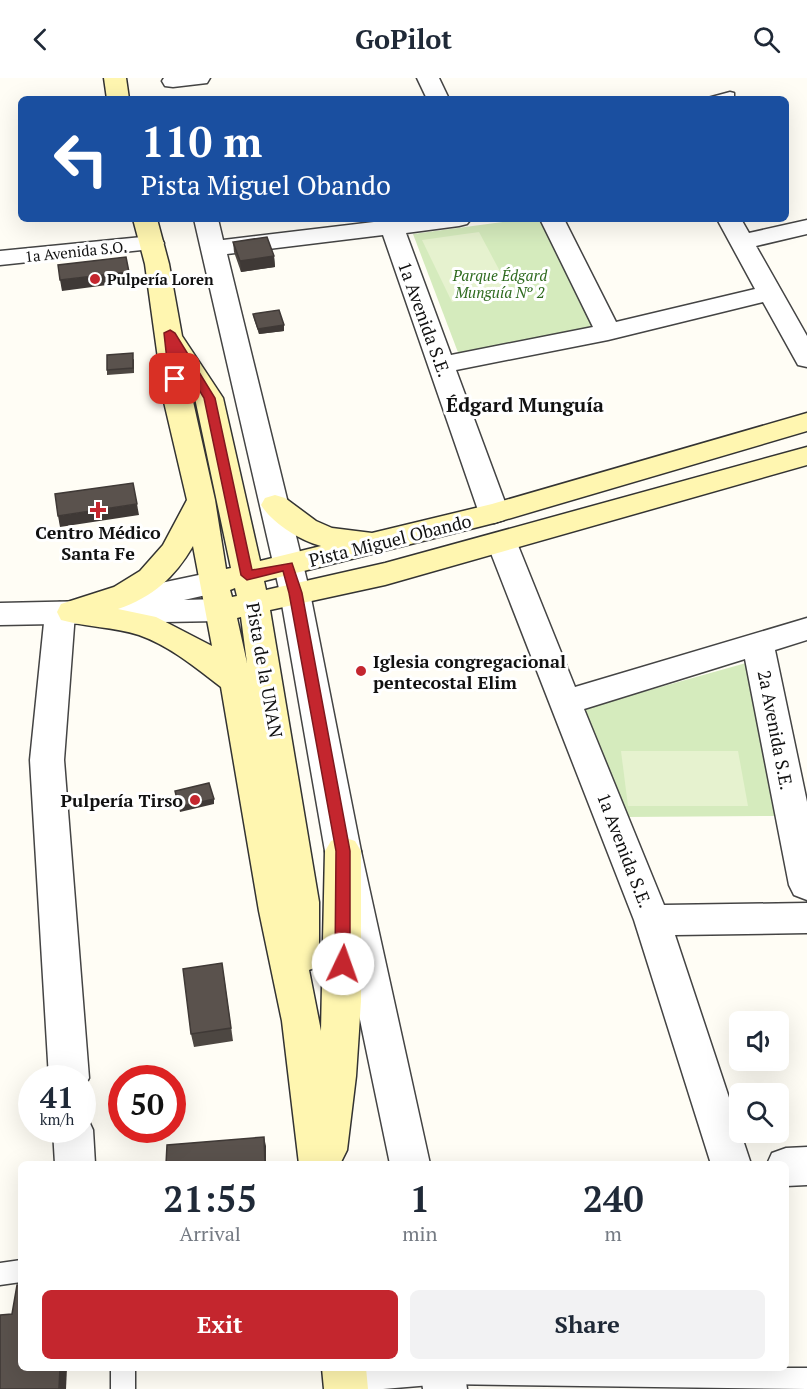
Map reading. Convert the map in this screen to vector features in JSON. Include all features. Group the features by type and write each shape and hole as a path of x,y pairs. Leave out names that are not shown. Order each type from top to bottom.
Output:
{"main road":[{"path":"115,78 118,96"},
{"name":"Pista de la UNAN","path":"146,222 170,333 177,402 201,500 216,597 236,682 277,911 301,1021 319,1161"},
{"name":"Pista de la UNAN","path":"170,333 209,398 250,590 279,753 300,902 301,1021"},
{"name":"Pista Miguel Obando","path":"291,580 385,574 498,528 807,422"},
{"name":"Pista Miguel Obando","path":"216,597 291,580 392,541 498,528 807,456"},
{"path":"66,612 116,598 151,579 181,542 201,500"},
{"path":"275,505 312,533 342,541 392,541"},
{"path":"66,612 145,625 193,648 236,682"},
{"path":"326,1161 337,1096 345,920 343,851"}],"street":[{"path":"174,86 199,78"},
{"path":"428,78 437,96"},
{"path":"207,222 275,505 343,851 409,1161"},
{"path":"213,248 437,222"},
{"path":"553,222 608,332"},
{"path":"731,222 807,360"},
{"path":"742,242 807,227"},
{"name":"1a Avenida S.E.","path":"393,228 498,528 652,920 730,1161"},
{"name":"1a Avenida S.O.","path":"0,258 152,243"},
{"path":"442,365 608,332 769,293"},
{"name":"Pista Miguel Obando","path":"0,614 66,612 216,597"},
{"path":"66,612 46,760 68,1065"},
{"path":"567,702 758,646 807,629"},
{"name":"2a Avenida S.E.","path":"758,646 807,885"},
{"path":"652,920 807,918"},
{"path":"74,1143 75,1161"},
{"path":"789,1167 807,1166"}],"lane":[{"path":"0,1274 18,1271"},
{"path":"123,1371 123,1389"},
{"path":"345,1379 443,1376 807,1380"}],"green space":[{"name":"Parque Édgard Munguía Nº 2","path":"503,222 541,222 593,326 459,355 413,234"},
{"path":"479,232 511,292 452,302 422,240"},
{"path":"746,663 776,816 626,817 582,709"},
{"path":"621,751 738,751 748,806 628,806"}],"building":[{"path":"267,237 274,256 240,261 233,242"},
{"path":"126,257 129,272 60,280 58,265"},
{"path":"279,310 284,325 258,329 253,314"},
{"path":"133,353 133,368 107,370 107,355"},
{"path":"133,483 137,504 58,516 55,494"},
{"name":"Pulpería Tirso","path":"209,783 214,799 179,807 175,791"},
{"path":"222,963 231,1028 191,1034 183,969"},
{"path":"264,1137 265,1161 166,1161 167,1145"},
{"path":"18,1285 18,1371 60,1371 59,1389 0,1389 0,1315 12,1314"}],"place":[{"name":"Pulpería Loren","path":"95,279"},
{"name":"Centro Médico Santa Fe","path":"98,510"},
{"name":"Iglesia congregacional pentecostal Elim","path":"361,671"},
{"name":"Pulpería Tirso","path":"195,800"}],"district":[{"name":"Édgard Munguía","path":"525,404"}],"route":[{"path":"175,379 170,333 209,398 247,575 288,566 343,851 345,920 343,964"}]}
